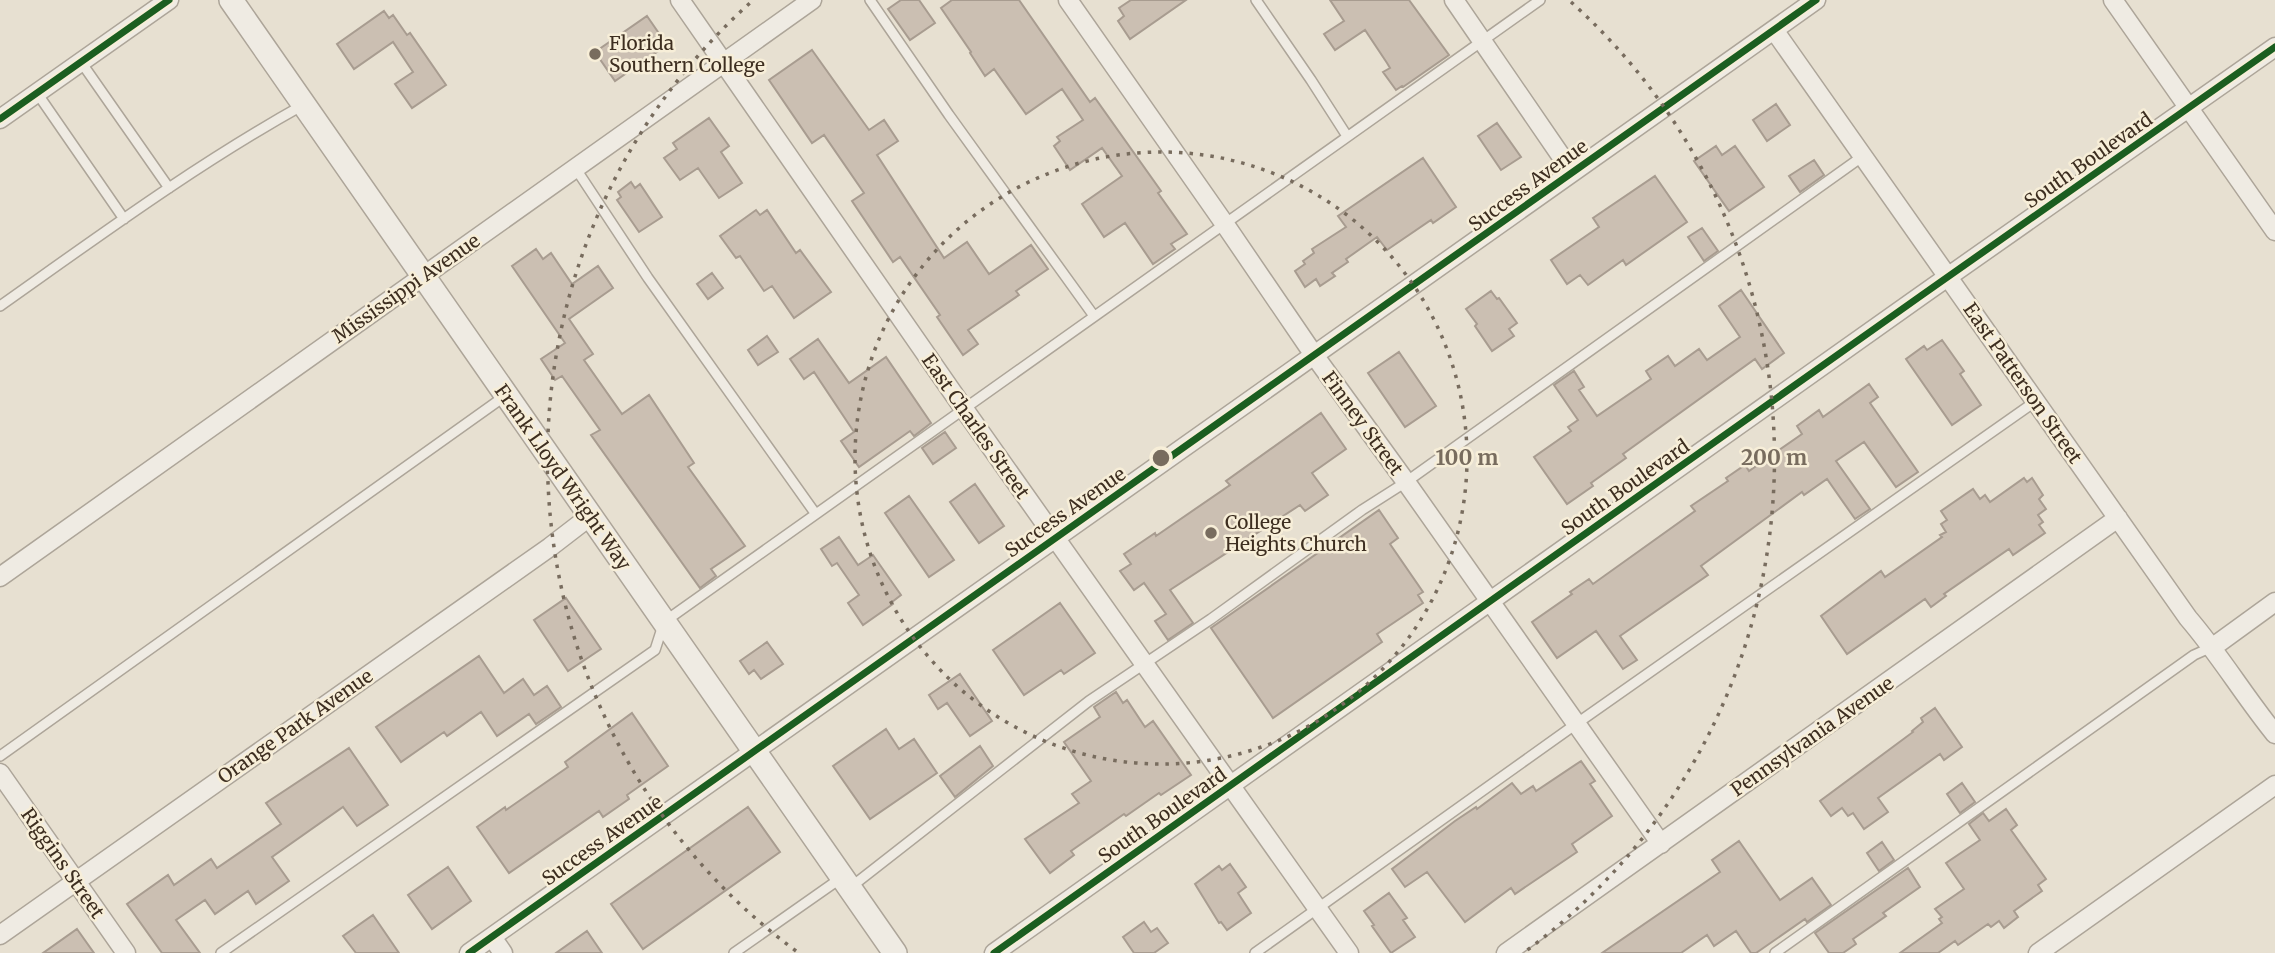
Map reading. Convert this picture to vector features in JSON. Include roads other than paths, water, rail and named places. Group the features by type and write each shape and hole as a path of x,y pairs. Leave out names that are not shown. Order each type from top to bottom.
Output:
{"street":[{"path":"0,118 169,0"},
{"name":"Frank Lloyd Wright Way","path":"231,0 895,953"},
{"name":"East Charles Street","path":"680,0 964,410 1349,953"},
{"name":"Mississippi Avenue","path":"0,577 812,0"},
{"name":"Finney Street","path":"1068,0 1314,355 1661,844"},
{"path":"1454,0 1572,172"},
{"name":"Success Avenue","path":"469,953 1816,0"},
{"path":"2113,0 2275,232"},
{"name":"East Patterson Street","path":"1774,30 2188,618 2213,647 2275,734"},
{"name":"South Boulevard","path":"994,953 2275,47"},
{"name":"Orange Park Avenue","path":"0,935 589,517"},
{"name":"Pennsylvania Avenue","path":"1506,953 2118,518"},
{"path":"2213,647 2275,602"},
{"name":"Riggins Street","path":"0,773 126,953"},
{"path":"2038,953 2275,785"},
{"path":"492,937 503,953"}],"lane":[{"path":"870,0 1094,316"},
{"path":"1256,0 1347,136"},
{"path":"222,953 655,650 664,622 1540,0"},
{"path":"80,62 169,188"},
{"path":"37,93 124,219"},
{"path":"0,306 244,138 304,104"},
{"path":"734,953 846,883 1089,701 1406,482 1863,156"},
{"path":"576,169 648,278 815,513"},
{"path":"0,756 491,409 506,395"},
{"path":"1255,953 1576,723 2036,401"},
{"path":"1775,953 2194,655 2213,647"}],"place":[{"name":"Florida Southern College","path":"595,54"},
{"name":"College Heights Church","path":"1211,533"}]}
